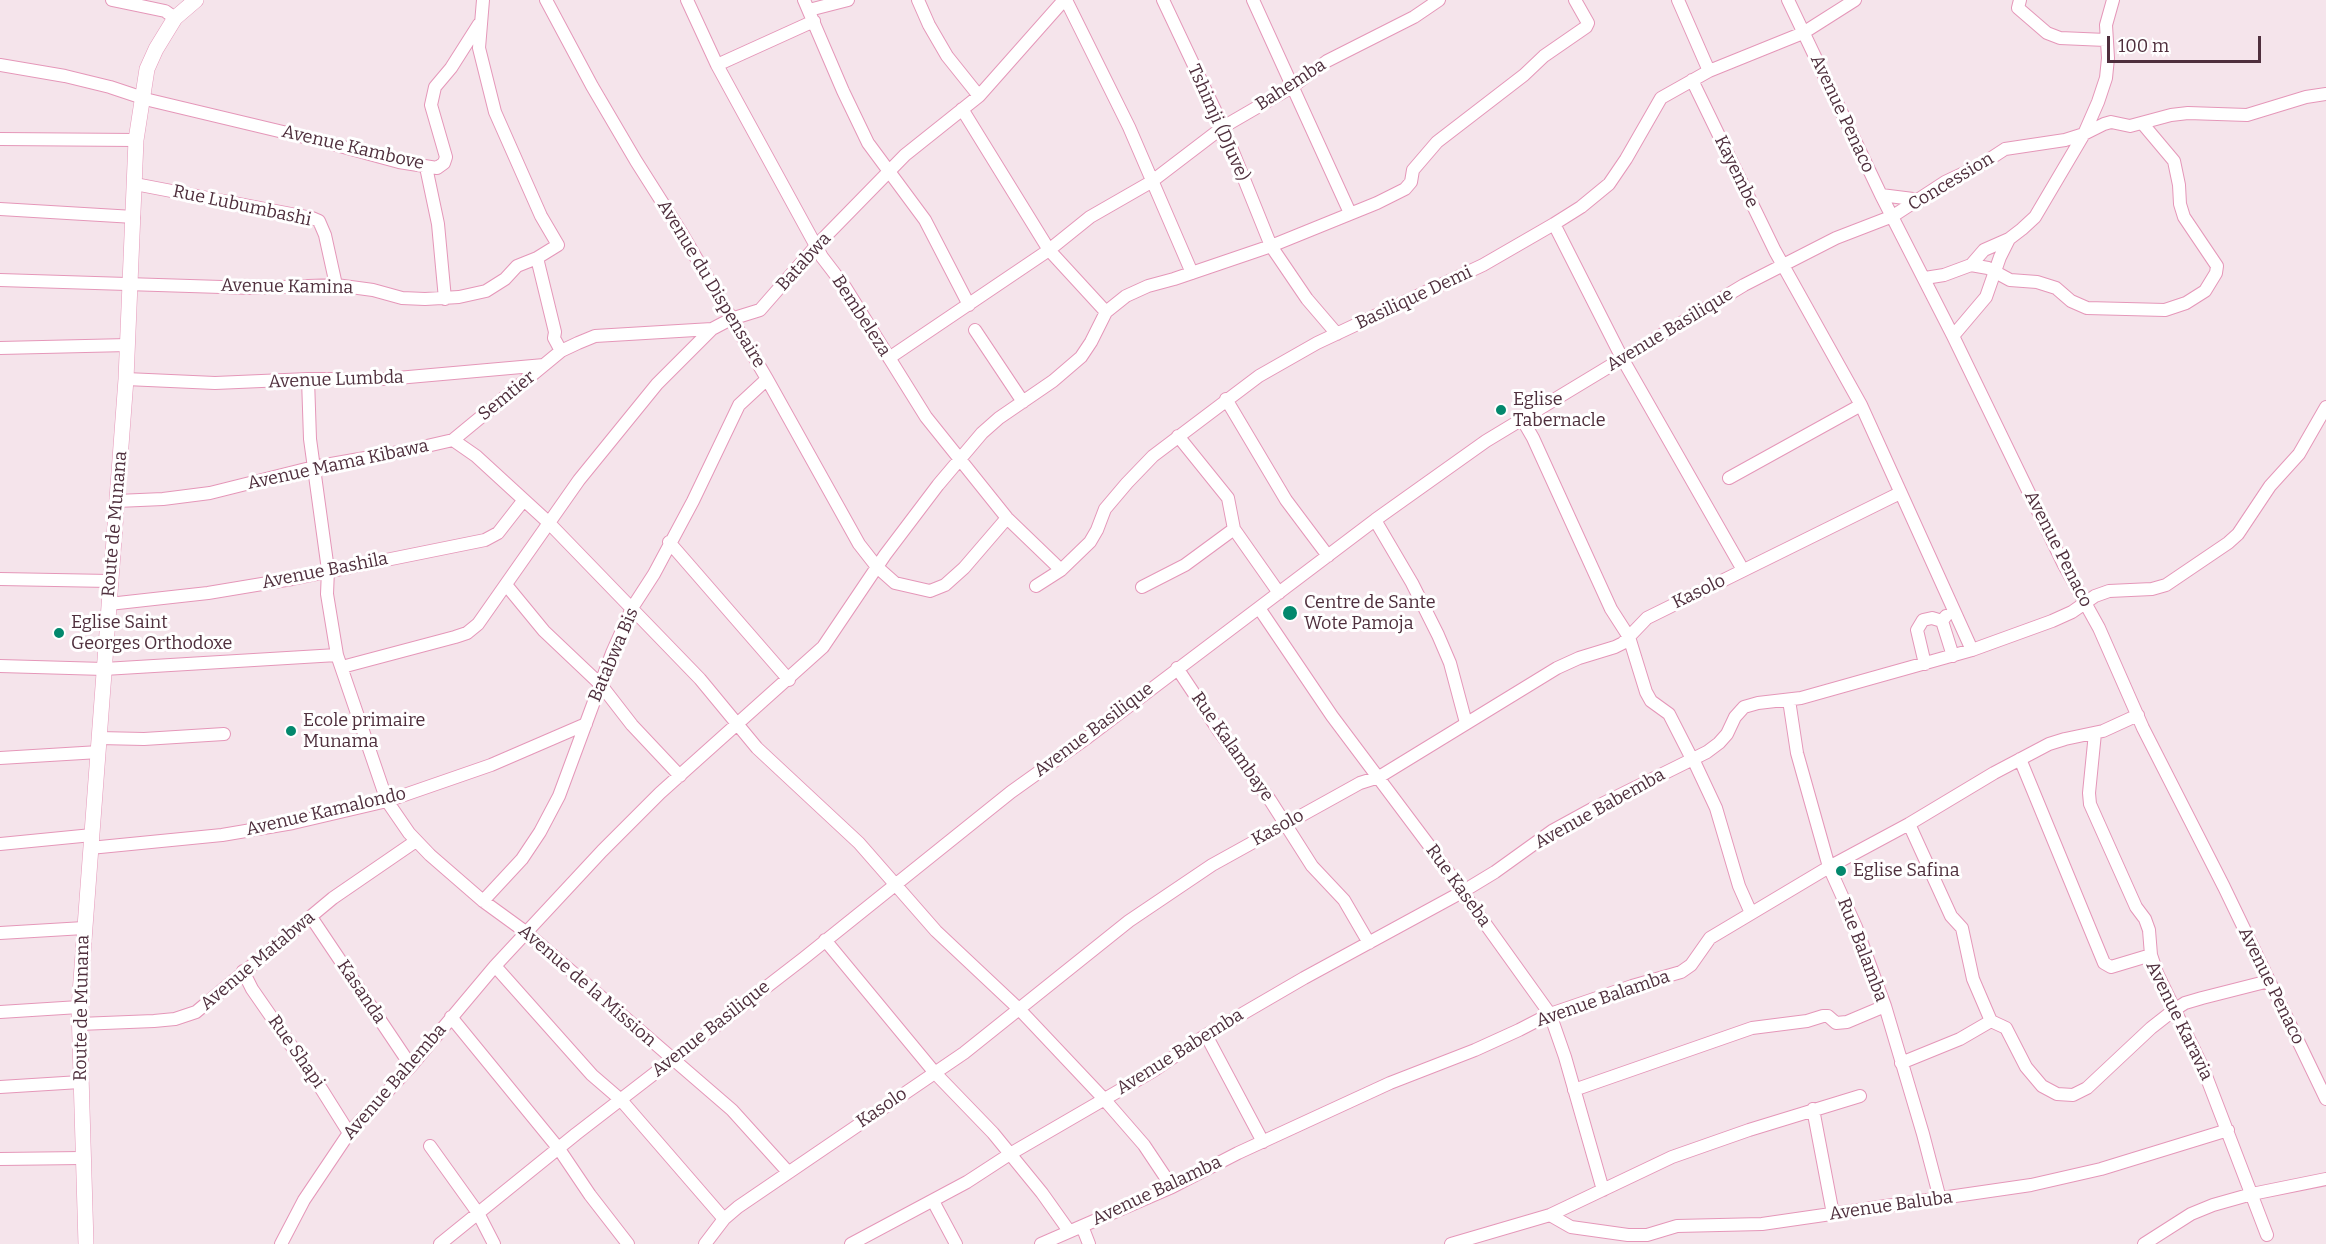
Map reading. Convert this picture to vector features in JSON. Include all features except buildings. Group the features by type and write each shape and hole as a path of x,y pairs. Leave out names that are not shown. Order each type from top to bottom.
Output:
{"main road":[{"name":"Route de Munana","path":"86,1244 79,1007 126,380 136,140 147,69 168,10 196,0"}],"street":[{"path":"112,0 168,10"},
{"path":"481,22 483,0"},
{"name":"Avenue du Dispensaire","path":"546,0 592,86 767,379 859,544 877,567 895,583 908,588 930,591 945,585 964,568 1007,518"},
{"name":"Bembeleza","path":"687,0 717,64 816,246 845,287 926,417 1007,518 1061,570"},
{"path":"717,64 809,10 848,0"},
{"path":"918,0 947,56 979,96"},
{"path":"1065,0 1129,128 1192,273"},
{"name":"Batabwa","path":"0,666 104,669 340,661 467,633 478,624 507,586 522,558 579,480 657,384 712,329 731,319 760,310 816,246 905,155 979,96 1065,0"},
{"name":"Tshimji (DJuve)","path":"1163,0 1223,127 1271,246 1307,299 1337,333"},
{"name":"Bahemba","path":"888,358 1049,250 1090,217 1151,182 1223,127 1292,87 1327,61 1414,17 1439,0"},
{"path":"962,109 1049,250 1106,312 1126,296 1148,286 1271,246 1405,189 1411,182 1413,170 1437,142 1524,75 1544,56 1586,27 1588,23 1575,0"},
{"path":"1678,0 1709,71"},
{"name":"Avenue Penaco","path":"1788,0 1881,195 1925,278 2063,563 2113,657 2138,715 2326,1100"},
{"name":"Basilique Demi","path":"1036,586 1061,570 1090,542 1105,510 1153,456 1258,376 1337,333 1428,293 1483,265 1581,207 1609,184 1632,150 1661,98 1709,71 1803,33 1855,0"},
{"path":"2020,0 2018,8 2047,33 2060,38 2106,40"},
{"path":"1971,265 1984,250 2010,239 2035,217 2084,134 2106,78 2108,58 2106,25 2113,0"},
{"path":"1256,1 1292,87 1350,213"},
{"path":"809,10 868,142 925,220 969,304"},
{"name":"Avenue Kambove","path":"0,65 64,76 110,87 142,98 399,162 436,168 444,163 446,157 431,105 435,87 462,52 481,22"},
{"name":"Avenue Kamina","path":"0,280 253,288 336,285 402,297 445,299 486,291 505,279 517,266 537,258 558,245 541,216 495,112 479,48 481,22"},
{"name":"Kayembe","path":"1692,80 1782,264 1861,405 1972,650"},
{"name":"Concession","path":"1782,264 1844,234 1893,216 1921,200 1945,182 1979,166 2005,149 2065,140 2111,122 2130,126 2188,113 2247,115 2306,97 2326,94"},
{"path":"1925,278 1944,275 1971,265 1982,266 2010,280 2037,282 2056,288 2072,301 2087,308 2165,310 2186,303 2205,291 2216,273 2217,266 2184,217 2174,161 2142,123"},
{"path":"0,139 136,140"},
{"path":"426,167 438,224 445,299"},
{"name":"Rue Lubumbashi","path":"135,184 319,221 325,235 336,285"},
{"path":"1881,195 1921,200"},
{"path":"0,209 134,217"},
{"path":"1554,224 1622,358 1743,570"},
{"path":"1953,336 1986,297 2000,257 2010,239"},
{"path":"537,258 555,332 554,338 561,351"},
{"name":"Avenue Basilique","path":"440,1244 1011,792 1088,737 1375,520 1522,419 1782,264"},
{"name":"Avenue Bahemba","path":"281,1244 304,1200 349,1133 411,1066 495,966 602,851 736,724 789,680 823,647 877,567 938,485 982,433 999,418 1053,381 1081,357 1106,312"},
{"name":"Semtier","path":"453,440 561,351 595,336 712,329"},
{"path":"975,330 1023,402"},
{"path":"0,348 128,345"},
{"name":"Avenue Lumbda","path":"126,380 215,383 386,379 544,365"},
{"name":"Batabwa Bis","path":"483,901 522,858 540,832 559,796 612,653 632,608 654,574 705,478 739,405 767,379"},
{"path":"308,380 310,440 328,570 327,594 340,661"},
{"path":"1226,399 1286,500 1328,555"},
{"path":"1729,478 1861,405"},
{"name":"Avenue Babemba","path":"851,1244 933,1201 1153,1071 1206,1035 1462,892 1495,872 1552,831 1693,759 1719,743 1744,707 1758,703 1789,700 1972,650 2052,621 2095,596 2109,591 2152,589 2166,585 2238,534 2270,486 2299,454 2326,407"},
{"path":"1522,419 1533,438 1611,609 1629,637 1646,692 1657,707 1669,714 1716,808 1739,886 1751,913"},
{"path":"1178,436 1228,498 1234,529 1279,592"},
{"name":"Avenue Mama Kibawa","path":"117,501 163,499 210,493 314,467 453,440 483,463 548,522 700,679 736,724 787,777 843,827 936,931 1020,1010 1104,1099 1144,1146 1173,1187"},
{"name":"Kasolo","path":"705,1244 724,1219 788,1172 935,1073 1020,1010 1129,921 1212,865 1360,783 1379,777 1557,668 1579,658 1615,647 1629,637 1647,618 1900,493"},
{"name":"Avenue Bashila","path":"109,604 208,593 485,540 498,533 523,501"},
{"path":"1375,520 1412,583 1438,635 1450,663 1466,723"},
{"path":"1142,587 1185,566 1234,529"},
{"path":"669,542 789,680"},
{"path":"0,579 110,581"},
{"path":"507,586 544,631 601,685 632,725 680,776"},
{"name":"Rue Kaseba","path":"1258,608 1332,716 1379,777 1550,1014 1603,1190"},
{"path":"1942,621 1944,617 1956,612"},
{"path":"1925,664 1917,630 1923,620 1932,618 1942,621"},
{"path":"1942,621 1953,656"},
{"name":"Avenue de la Mission","path":"340,661 387,801 416,841 483,901 527,933 732,1110 788,1172"},
{"name":"Rue Kalambaye","path":"1177,668 1285,823 1312,866 1344,900 1369,943"},
{"name":"Rue Balamba","path":"1789,700 1797,753 1829,867 1856,927 1885,1006 1940,1199"},
{"name":"Avenue Balamba","path":"1041,1244 1173,1187 1390,1083 1520,1030 1550,1014 1681,972 1691,965 1710,938 1829,867 1909,824 2020,759 2057,741 2103,731 2138,715"},
{"name":"Avenue Kamalondo","path":"0,844 222,835 293,823 387,801 491,765 586,724"},
{"path":"2095,733 2090,804 2136,907 2145,919 2149,930 2151,955"},
{"path":"0,758 144,739 224,734"},
{"name":"Avenue Karavia","path":"2020,759 2104,963 2111,967 2151,955 2174,1010 2203,1068 2267,1235"},
{"path":"1909,824 1947,907 1962,928 1973,979 1991,1021 2006,1028 2026,1067 2042,1086 2057,1094 2073,1095 2087,1088 2151,1028 2174,1010 2194,1000 2269,981"},
{"name":"Avenue Matabwa","path":"79,1024 154,1021 196,1012 333,898 416,841"},
{"name":"Kasanda","path":"311,917 411,1066"},
{"path":"0,933 84,928"},
{"path":"825,940 935,1073 993,1133 1069,1232"},
{"path":"495,966 592,1075 621,1100 724,1219"},
{"name":"Rue Shapi","path":"243,971 258,998 349,1133"},
{"path":"1574,1090 1752,1028 1807,1021 1823,1016 1828,1016 1836,1023 1847,1022 1885,1006"},
{"path":"0,1012 79,1007"},
{"path":"451,1017 559,1149 590,1195 628,1244"},
{"path":"1901,1063 1960,1040 1991,1021"},
{"path":"1206,1035 1263,1142"},
{"path":"0,1087 80,1082"},
{"path":"1452,1244 1550,1215 1672,1157 1814,1109 1860,1096"},
{"path":"1814,1109 1833,1214"},
{"name":"Avenue Baluba","path":"1550,1215 1571,1227 1628,1235 1647,1234 1677,1226 1743,1226 2031,1185 2069,1177 2228,1130"},
{"path":"430,1146 478,1213 494,1244"},
{"path":"0,1159 82,1158"},
{"path":"2144,1244 2191,1214 2213,1205 2252,1194 2326,1179"},
{"path":"933,1201 956,1244"},
{"path":"1082,1226 1089,1244"}],"place":[{"name":"Eglise Tabernacle","path":"1501,410"},
{"name":"Centre de Sante Wote Pamoja","path":"1290,613"},
{"name":"Eglise Saint Georges Orthodoxe","path":"59,633"},
{"name":"Ecole primaire Munama","path":"291,731"},
{"name":"Eglise Safina","path":"1841,871"}]}
